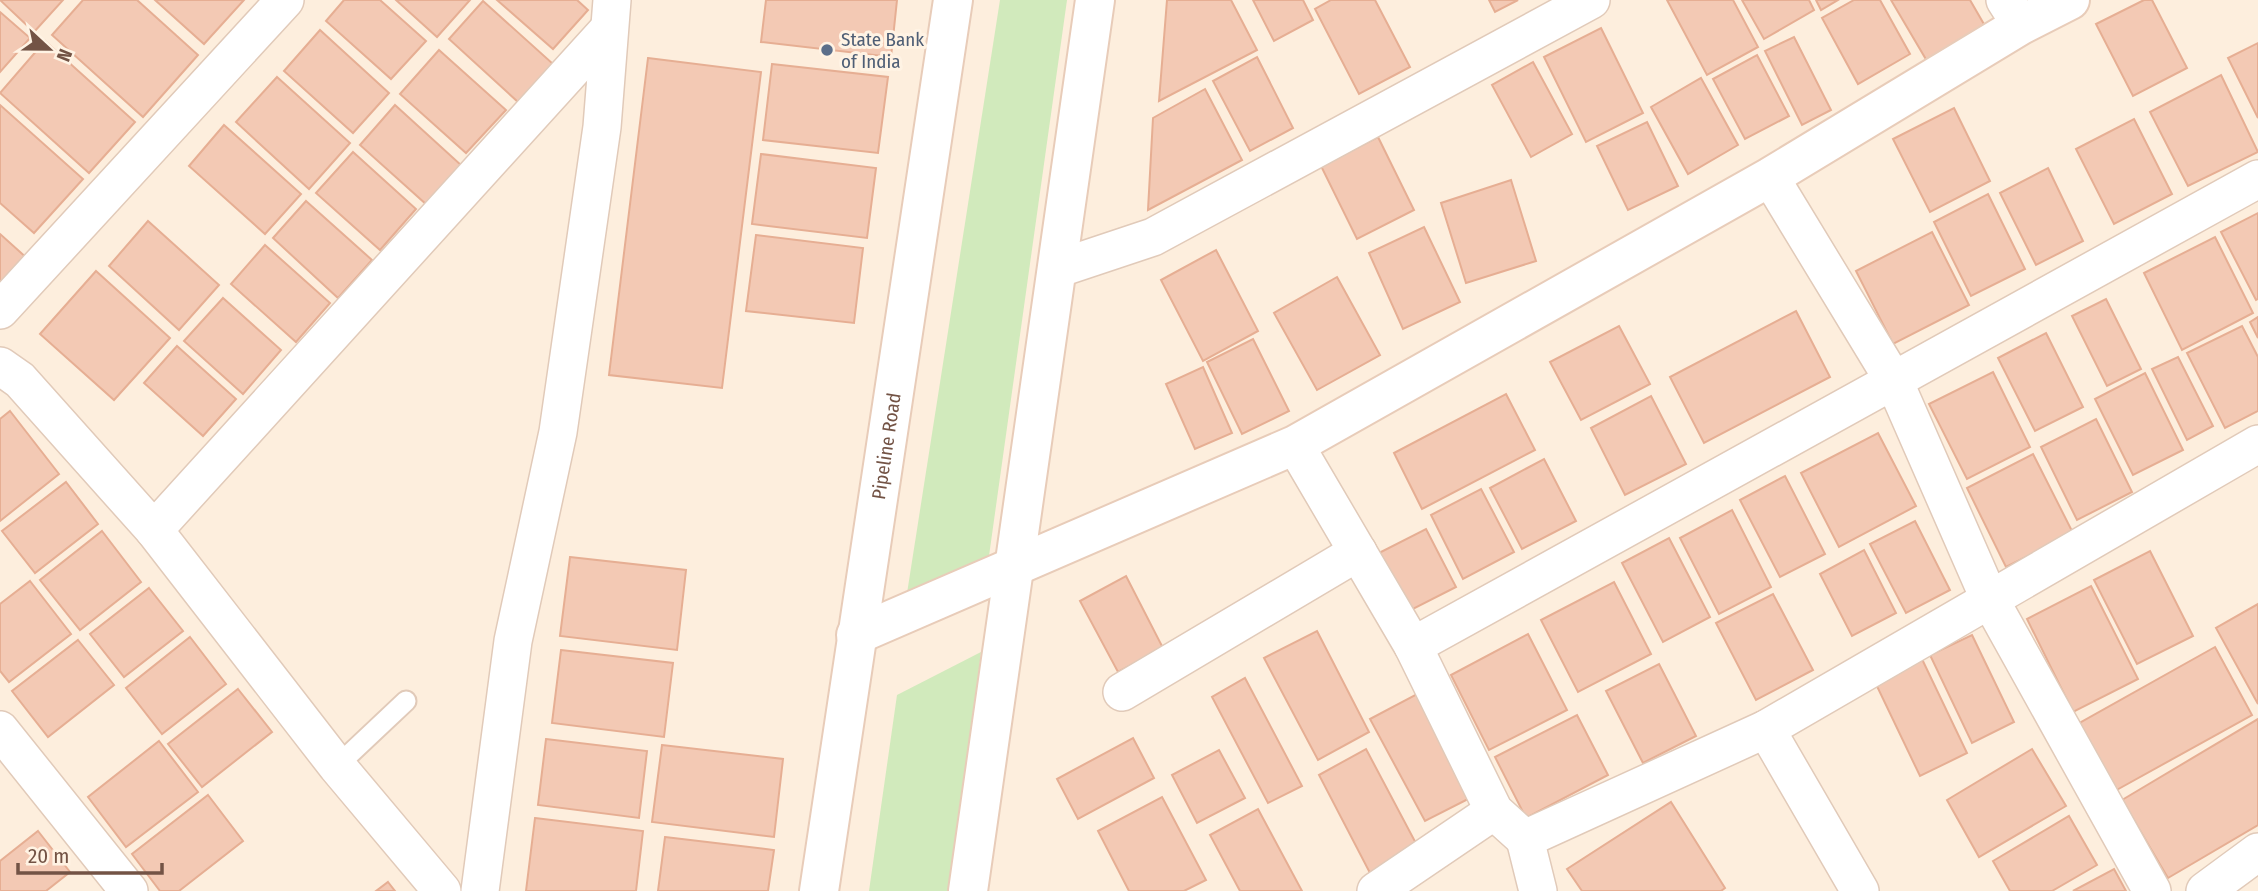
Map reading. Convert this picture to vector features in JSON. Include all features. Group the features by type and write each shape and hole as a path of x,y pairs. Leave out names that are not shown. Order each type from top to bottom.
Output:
{"main road":[{"name":"Pipeline Road","path":"819,891 953,0"},
{"path":"968,891 1095,0"},
{"path":"856,635 1295,445 1770,177 2013,12 2070,0"}],"street":[{"path":"0,310 285,0"},
{"path":"1057,269 1153,237 1591,0"},
{"path":"154,530 610,15"},
{"path":"480,891 513,641 558,432 602,127 610,15"},
{"path":"1770,177 1894,381 1989,598 2152,891"},
{"path":"1413,646 2258,178"},
{"path":"0,366 20,380 154,530 337,766 442,891"},
{"path":"1525,839 1766,729 2258,444"},
{"path":"1295,445 1413,646 1494,811 1525,839 1538,891"},
{"path":"1122,692 1358,552"},
{"path":"1766,729 1860,891"},
{"path":"0,730 129,891"},
{"path":"1376,891 1494,811"},
{"path":"2205,891 2258,852"}],"lane":[{"path":"337,766 406,701"}],"green space":[{"path":"1000,0 1067,0 988,563 905,606"},
{"path":"981,652 952,891 869,891 897,695"}],"building":[{"path":"0,0 63,0 34,32"},
{"path":"83,0 137,0 198,55 143,117 52,35"},
{"path":"155,0 244,0 204,44"},
{"path":"344,0 380,0 426,41 391,79 326,21"},
{"path":"396,0 470,0 437,37"},
{"path":"497,0 577,0 588,10 553,49"},
{"path":"766,0 897,0 891,57 761,42"},
{"path":"1167,0 1231,0 1257,50 1159,101"},
{"path":"1253,0 1303,0 1313,20 1274,41"},
{"path":"1331,0 1375,0 1410,67 1359,94 1315,9"},
{"path":"1489,0 1518,0 1495,12"},
{"path":"1667,0 1733,0 1758,47 1707,75"},
{"path":"1742,0 1809,0 1814,10 1764,39"},
{"path":"1816,0 1838,0 1821,10"},
{"path":"1854,0 1880,0 1910,54 1858,84 1822,18"},
{"path":"1891,0 1970,0 1985,26 1927,61"},
{"path":"2144,0 2152,0 2187,68 2133,96 2096,24"},
{"path":"483,1 553,64 518,102 449,39"},
{"path":"0,12 30,38 0,72"},
{"path":"1601,28 1643,113 1586,142 1544,57"},
{"path":"320,30 389,93 353,133 284,71"},
{"path":"1794,37 1831,110 1802,125 1765,51"},
{"path":"45,41 135,122 89,173 0,93"},
{"path":"2258,43 2258,118 2228,58"},
{"path":"439,50 506,110 466,153 400,94"},
{"path":"1757,55 1789,116 1745,139 1713,79"},
{"path":"1257,57 1293,128 1250,151 1213,81"},
{"path":"648,58 761,72 722,388 609,375"},
{"path":"1533,62 1572,134 1531,157 1492,85"},
{"path":"772,64 888,77 878,153 763,140"},
{"path":"2221,75 2258,152 2188,186 2150,112"},
{"path":"277,77 350,143 309,189 236,122"},
{"path":"1701,78 1738,145 1688,174 1651,107"},
{"path":"1205,89 1242,160 1148,210 1153,118"},
{"path":"0,105 83,179 34,233 0,203"},
{"path":"395,105 462,166 427,205 360,145"},
{"path":"1954,108 1990,181 1930,212 1893,139"},
{"path":"2134,119 2172,194 2114,224 2076,149"},
{"path":"1647,122 1678,186 1628,210 1597,146"},
{"path":"224,125 301,194 265,234 189,166"},
{"path":"1378,137 1414,210 1357,239 1321,166"},
{"path":"353,152 416,209 380,250 316,193"},
{"path":"761,154 876,168 867,238 752,224"},
{"path":"2048,168 2083,241 2036,265 2000,193"},
{"path":"1511,180 1536,261 1466,283 1441,203"},
{"path":"1988,194 2025,269 1971,296 1934,222"},
{"path":"306,201 372,260 338,298 273,238"},
{"path":"2258,213 2258,299 2256,300 2221,232"},
{"path":"148,221 219,285 179,330 109,266"},
{"path":"1424,227 1460,302 1403,329 1369,253"},
{"path":"1932,232 1969,305 1893,344 1856,271"},
{"path":"0,234 29,260 0,291"},
{"path":"756,235 863,248 854,323 746,311"},
{"path":"2215,237 2253,313 2182,350 2144,273"},
{"path":"265,245 330,303 296,342 231,284"},
{"path":"1216,250 1258,331 1203,361 1161,280"},
{"path":"96,271 170,338 114,400 40,334"},
{"path":"1337,277 1380,355 1317,390 1274,313"},
{"path":"223,298 281,350 243,394 184,341"},
{"path":"2106,299 2141,369 2107,386 2072,316"},
{"path":"1796,311 1830,377 1704,443 1670,377"},
{"path":"2258,317 2258,338 2250,322"},
{"path":"1619,326 1650,384 1581,420 1550,362"},
{"path":"2242,326 2258,357 2258,411 2225,428 2187,353"},
{"path":"2046,333 2083,407 2035,431 1998,358"},
{"path":"1253,339 1289,411 1242,434 1207,362"},
{"path":"177,346 236,399 203,436 144,383"},
{"path":"2178,357 2213,426 2187,440 2152,369"},
{"path":"1203,367 1232,433 1195,449 1166,384"},
{"path":"1993,372 2030,447 1967,479 1929,404"},
{"path":"2145,373 2183,450 2133,475 2095,399"},
{"path":"1506,394 1535,450 1422,509 1394,453"},
{"path":"1651,396 1686,464 1625,495 1591,428"},
{"path":"10,411 59,474 0,521 0,419"},
{"path":"2096,419 2132,492 2077,520 2041,447"},
{"path":"1878,433 1916,506 1839,547 1801,473"},
{"path":"2033,454 2073,533 2006,567 1967,488"},
{"path":"1544,459 1576,521 1522,549 1490,488"},
{"path":"1785,476 1825,554 1780,577 1740,500"},
{"path":"66,482 98,524 35,573 2,531"},
{"path":"1481,489 1514,552 1463,579 1431,515"},
{"path":"1732,510 1771,587 1719,614 1680,538"},
{"path":"1915,521 1950,590 1906,613 1870,544"},
{"path":"1426,529 1456,587 1407,612 1377,554"},
{"path":"102,531 141,582 80,630 40,580"},
{"path":"1669,538 1710,617 1663,642 1622,563"},
{"path":"1864,550 1896,613 1852,636 1820,574"},
{"path":"2150,551 2193,636 2137,664 2094,580"},
{"path":"570,557 686,570 677,650 560,636"},
{"path":"1126,576 1163,648 1118,672 1080,601"},
{"path":"30,581 71,634 9,682 0,671 0,604"},
{"path":"1614,582 1651,654 1578,692 1541,620"},
{"path":"2091,586 2138,679 2073,712 2027,619"},
{"path":"149,588 183,631 124,677 90,634"},
{"path":"1773,594 1813,670 1756,700 1716,623"},
{"path":"2258,604 2258,704 2216,628"},
{"path":"1317,631 1369,732 1318,760 1264,658"},
{"path":"1528,634 1567,710 1489,750 1451,675"},
{"path":"1972,635 2014,722 1972,743 1930,655"},
{"path":"190,637 226,684 162,734 126,688"},
{"path":"78,640 114,685 48,737 12,691"},
{"path":"2215,647 2252,715 2113,792 2076,725"},
{"path":"561,650 673,663 664,737 552,723"},
{"path":"1921,657 1967,753 1920,776 1874,680"},
{"path":"1659,664 1696,736 1643,763 1606,691"},
{"path":"1245,678 1302,786 1268,803 1212,697"},
{"path":"238,689 272,732 202,787 168,744"},
{"path":"1419,693 1474,796 1425,821 1370,719"},
{"path":"1577,715 1608,775 1526,818 1495,757"},
{"path":"2258,719 2258,825 2168,878 2122,800"},
{"path":"1133,738 1154,778 1078,819 1057,779"},
{"path":"546,739 647,751 639,818 538,805"},
{"path":"159,741 198,792 126,847 88,797"},
{"path":"662,745 783,759 774,837 652,822"},
{"path":"1366,749 1419,849 1371,875 1319,775"},
{"path":"2032,749 2066,806 1979,857 1947,800"},
{"path":"1219,750 1245,798 1197,823 1172,775"},
{"path":"208,795 243,841 179,891 160,891 132,854"},
{"path":"1162,797 1206,880 1184,891 1129,891 1098,831"},
{"path":"1671,802 1725,888 1721,891 1582,891 1567,869"},
{"path":"1258,809 1302,891 1240,891 1210,835"},
{"path":"2069,816 2097,865 2052,891 2010,891 1993,861"},
{"path":"535,818 643,831 636,891 526,891"},
{"path":"38,831 70,872 46,891 0,891 0,861"},
{"path":"665,837 774,850 768,891 658,891"},
{"path":"2114,869 2126,891 2073,891"},
{"path":"388,882 395,891 376,891"}],"place":[{"name":"State Bank of India","path":"827,50"}]}
